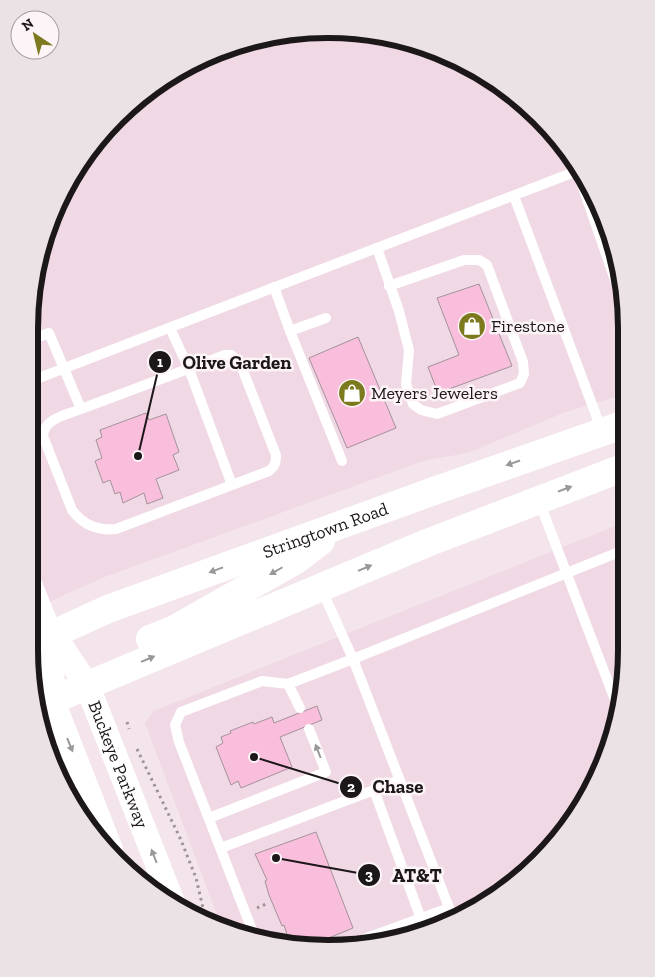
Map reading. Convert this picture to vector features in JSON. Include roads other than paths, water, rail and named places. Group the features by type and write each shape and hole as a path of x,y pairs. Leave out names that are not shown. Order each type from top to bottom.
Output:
{"main road":[{"name":"Stringtown Road","path":"41,639 108,609 614,428"},
{"path":"82,678 618,470"},
{"path":"45,703 82,678 175,629 296,560 344,523"}],"street":[{"name":"Buckeye Parkway","path":"38,623 41,639 45,703 104,835"},
{"name":"Buckeye Parkway","path":"41,639 82,678 169,893"}],"lane":[{"path":"38,378 574,173"},
{"path":"514,196 614,428"},
{"path":"377,248 390,286 399,311 409,350 406,384 413,404 421,410 437,414 520,382 524,374 523,362 487,265 479,260 464,260 390,286"},
{"path":"274,288 342,461"},
{"path":"290,331 326,318"},
{"path":"170,328 189,369 232,485"},
{"path":"38,337 49,333 81,409"},
{"path":"225,356 236,358 240,363 276,455 274,467 269,471 116,529 106,530 87,524 78,518 72,510 43,436 47,424 52,420 189,369 225,356"},
{"path":"539,500 614,696"},
{"path":"252,930 174,724 181,712 262,680 288,684 618,552"},
{"path":"320,587 353,659 451,912"},
{"path":"288,684 300,708"},
{"path":"209,818 326,772 309,729"},
{"path":"221,848 399,780"},
{"path":"374,790 421,918"},
{"path":"373,936 449,908"}],"place":[{"name":"Firestone","path":"472,326"},
{"name":"Meyers Jewelers","path":"352,393"},
{"name":"Olive Garden","path":"138,456"},
{"name":"Chase","path":"254,757"},
{"name":"AT&T","path":"276,858"}]}
